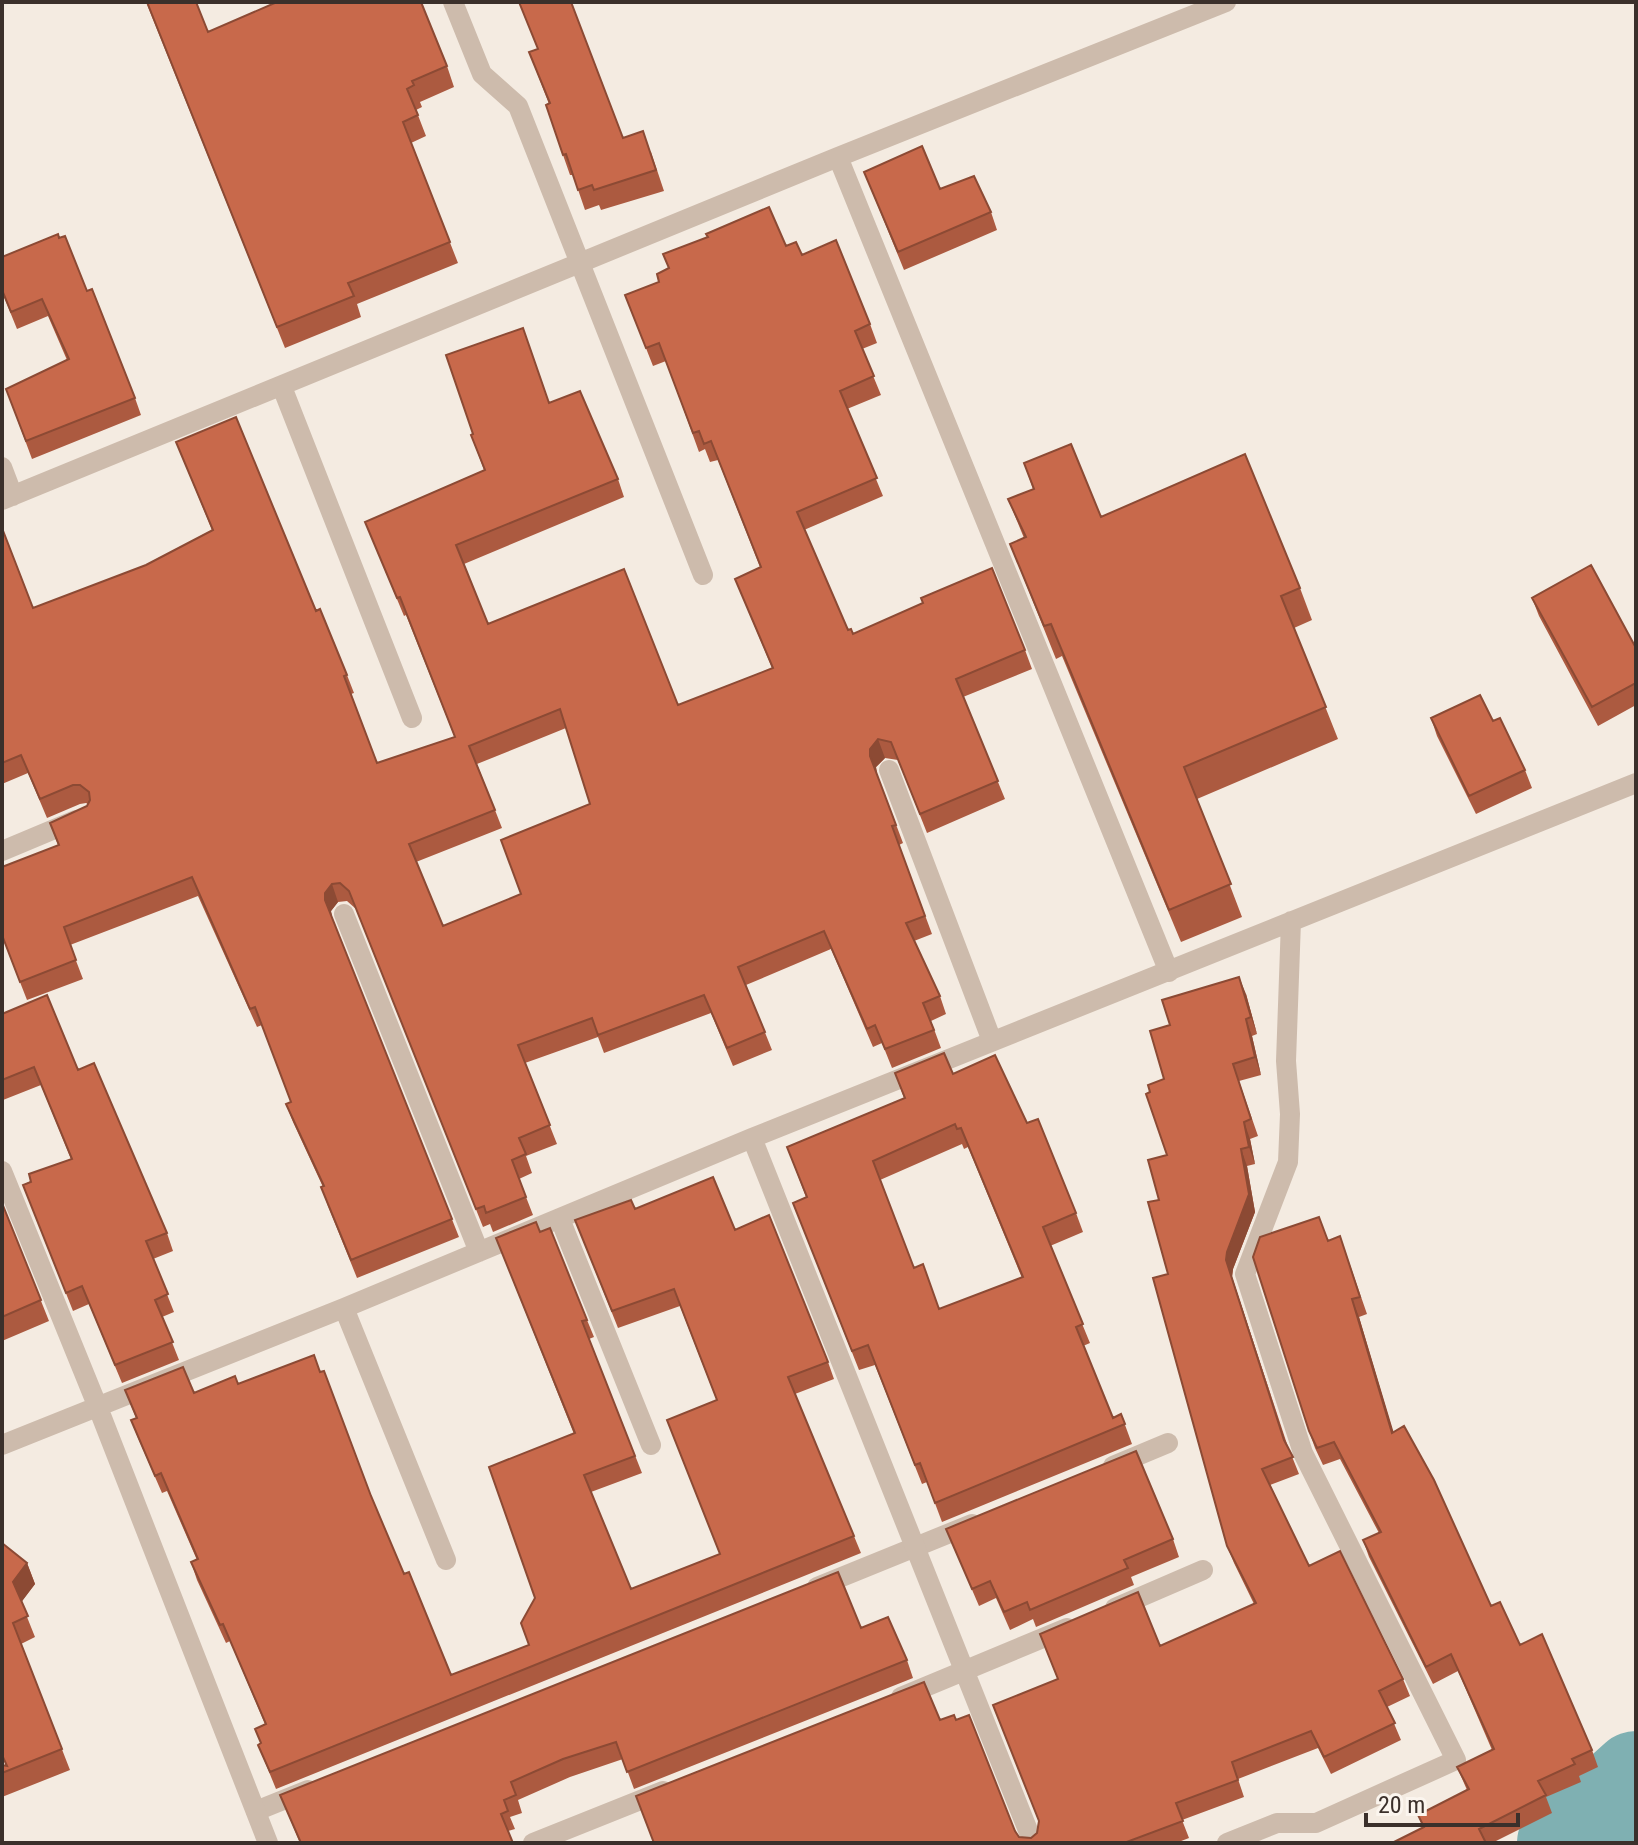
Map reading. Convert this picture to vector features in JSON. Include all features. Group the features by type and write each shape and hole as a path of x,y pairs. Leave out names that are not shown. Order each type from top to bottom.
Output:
{"street":[{"path":"453,2 482,74 518,106 703,575"},
{"path":"2,467 8,498 838,157 1226,2"},
{"path":"838,157 1169,972"},
{"path":"282,387 412,718"},
{"path":"889,770 992,1041"},
{"path":"2,1445 344,1308 752,1138 1636,783"},
{"path":"2,851 84,816"},
{"path":"344,914 479,1252"},
{"path":"1227,1843 1277,1823 1316,1823 1456,1760 1303,1453 1245,1274 1288,1162 1290,1114 1286,1061 1291,921"},
{"path":"752,1138 1033,1843"},
{"path":"2,1171 268,1843"},
{"path":"560,1219 651,1445"},
{"path":"344,1308 446,1560"},
{"path":"1098,1472 1168,1443"},
{"path":"799,1594 986,1518"},
{"path":"879,1705 1203,1570"},
{"path":"256,1811 329,1781"},
{"path":"533,1843 677,1786"}],"building":[{"path":"147,2 196,2 208,32 277,2 421,2 447,66 412,81 414,85 407,89 418,115 403,122 450,242 348,283 354,296 277,327"},
{"path":"519,2 571,2 623,138 643,131 656,170 594,190 592,185 578,190 546,105 550,103 529,52 538,49"},
{"path":"922,146 940,189 974,176 991,212 898,252 864,172"},
{"path":"769,207 786,246 796,242 802,255 836,240 870,324 855,331 874,376 840,391 877,478 797,512 848,630 851,629 853,634 923,603 921,598 992,568 1025,650 956,679 998,781 920,814 891,742 878,739 870,749 896,825 892,826 925,916 906,923 940,996 923,1003 934,1030 885,1049 875,1025 867,1029 824,931 738,967 765,1032 727,1048 704,995 598,1035 592,1018 518,1045 550,1125 519,1138 526,1154 512,1160 526,1197 486,1213 484,1206 476,1209 349,891 340,883 332,884 325,893 325,900 452,1219 351,1260 321,1187 324,1186 286,1104 291,1102 255,1007 250,1009 192,877 64,927 76,960 20,982 2,935 2,867 59,845 50,823 87,806 90,800 89,792 80,785 40,799 21,755 2,763 2,528 33,608 146,565 213,530 176,442 236,417 316,611 320,609 347,675 344,676 377,763 455,737 400,597 397,598 365,522 485,470 446,355 523,328 549,403 580,391 618,479 456,545 488,624 624,569 678,705 773,668 735,579 761,567 711,441 704,444 699,431 693,433 659,343 646,348 625,295 659,282 657,274 669,268 663,254 708,237 706,234","holes":["560,709 590,804 501,840 521,894 443,926 409,844 495,810 469,746"]},
{"path":"58,234 59,238 65,236 87,291 92,289 135,398 26,441 6,389 69,359 42,299 11,312 2,290 2,257"},
{"path":"1071,444 1101,517 1245,454 1300,588 1281,596 1326,707 1184,767 1231,884 1169,910 1051,624 1044,626 1010,544 1026,537 1008,499 1034,489 1024,463"},
{"path":"1591,565 1636,648 1636,683 1592,707 1532,598"},
{"path":"1480,695 1493,721 1500,718 1525,770 1469,796 1431,718"},
{"path":"1239,977 1251,1017 1246,1019 1255,1057 1233,1064 1251,1119 1244,1122 1249,1147 1241,1149 1249,1194 1226,1260 1284,1440 1293,1457 1262,1469 1309,1566 1340,1551 1403,1679 1379,1691 1395,1723 1324,1757 1311,1731 1232,1762 1238,1780 1176,1803 1183,1821 1124,1843 654,1843 636,1796 924,1682 940,1720 954,1715 956,1720 969,1715 1015,1831 1019,1837 1031,1838 1037,1833 1039,1821 993,1705 1058,1679 1040,1634 1138,1592 1160,1646 1256,1603 1227,1546 1153,1278 1168,1274 1148,1202 1159,1200 1148,1160 1167,1155 1146,1094 1150,1092 1148,1085 1164,1079 1150,1031 1170,1025 1162,1000"},
{"path":"47,995 78,1070 94,1063 167,1233 146,1241 168,1294 155,1300 173,1342 115,1365 82,1286 66,1293 23,1185 31,1182 29,1174 72,1159 34,1067 2,1080 2,1014"},
{"path":"944,1053 953,1074 995,1055 1027,1123 1038,1119 1076,1213 1043,1227 1083,1324 1076,1327 1113,1418 1121,1414 1125,1424 935,1503 920,1463 915,1465 868,1345 852,1351 793,1203 807,1197 787,1147 905,1098 895,1073","holes":["955,1124 957,1129 961,1128 1023,1277 939,1309 923,1264 914,1268 873,1161"]},
{"path":"713,1177 735,1230 769,1215 828,1362 788,1377 854,1536 270,1772 258,1745 261,1743 255,1729 266,1724 223,1624 220,1625 191,1562 198,1559 161,1473 155,1476 131,1420 137,1418 125,1390 183,1367 194,1393 235,1376 238,1384 314,1355 320,1372 324,1371 404,1574 409,1572 451,1675 529,1645 521,1623 535,1598 489,1467 575,1433 496,1238 536,1222 540,1232 550,1228 587,1320 582,1321 635,1456 584,1475 631,1589 720,1554 667,1420 717,1400 674,1289 612,1311 575,1220 631,1200 635,1209"},
{"path":"2,1203 41,1300 2,1317"},
{"path":"1319,1217 1328,1241 1340,1236 1360,1297 1352,1299 1392,1433 1404,1426 1434,1480 1491,1606 1500,1602 1520,1645 1542,1634 1592,1750 1572,1759 1575,1764 1538,1781 1546,1795 1479,1829 1486,1843 1392,1843 1424,1827 1418,1815 1469,1789 1457,1767 1494,1749 1451,1654 1426,1667 1363,1540 1381,1532 1334,1442 1317,1448 1309,1431 1253,1257 1260,1237"},
{"path":"1136,1451 1173,1539 1124,1560 1128,1568 1030,1610 1027,1602 1004,1612 990,1581 972,1589 946,1529"},
{"path":"2,1543 27,1563 13,1582 28,1616 13,1623 62,1749 2,1773 2,1765 7,1766 2,1755"},
{"path":"838,1572 861,1628 888,1617 907,1660 627,1772 616,1742 563,1759 511,1782 516,1795 504,1800 508,1811 501,1814 513,1843 301,1843 280,1795"}],"waterway":[{"path":"1563,1843 1636,1777"}]}
